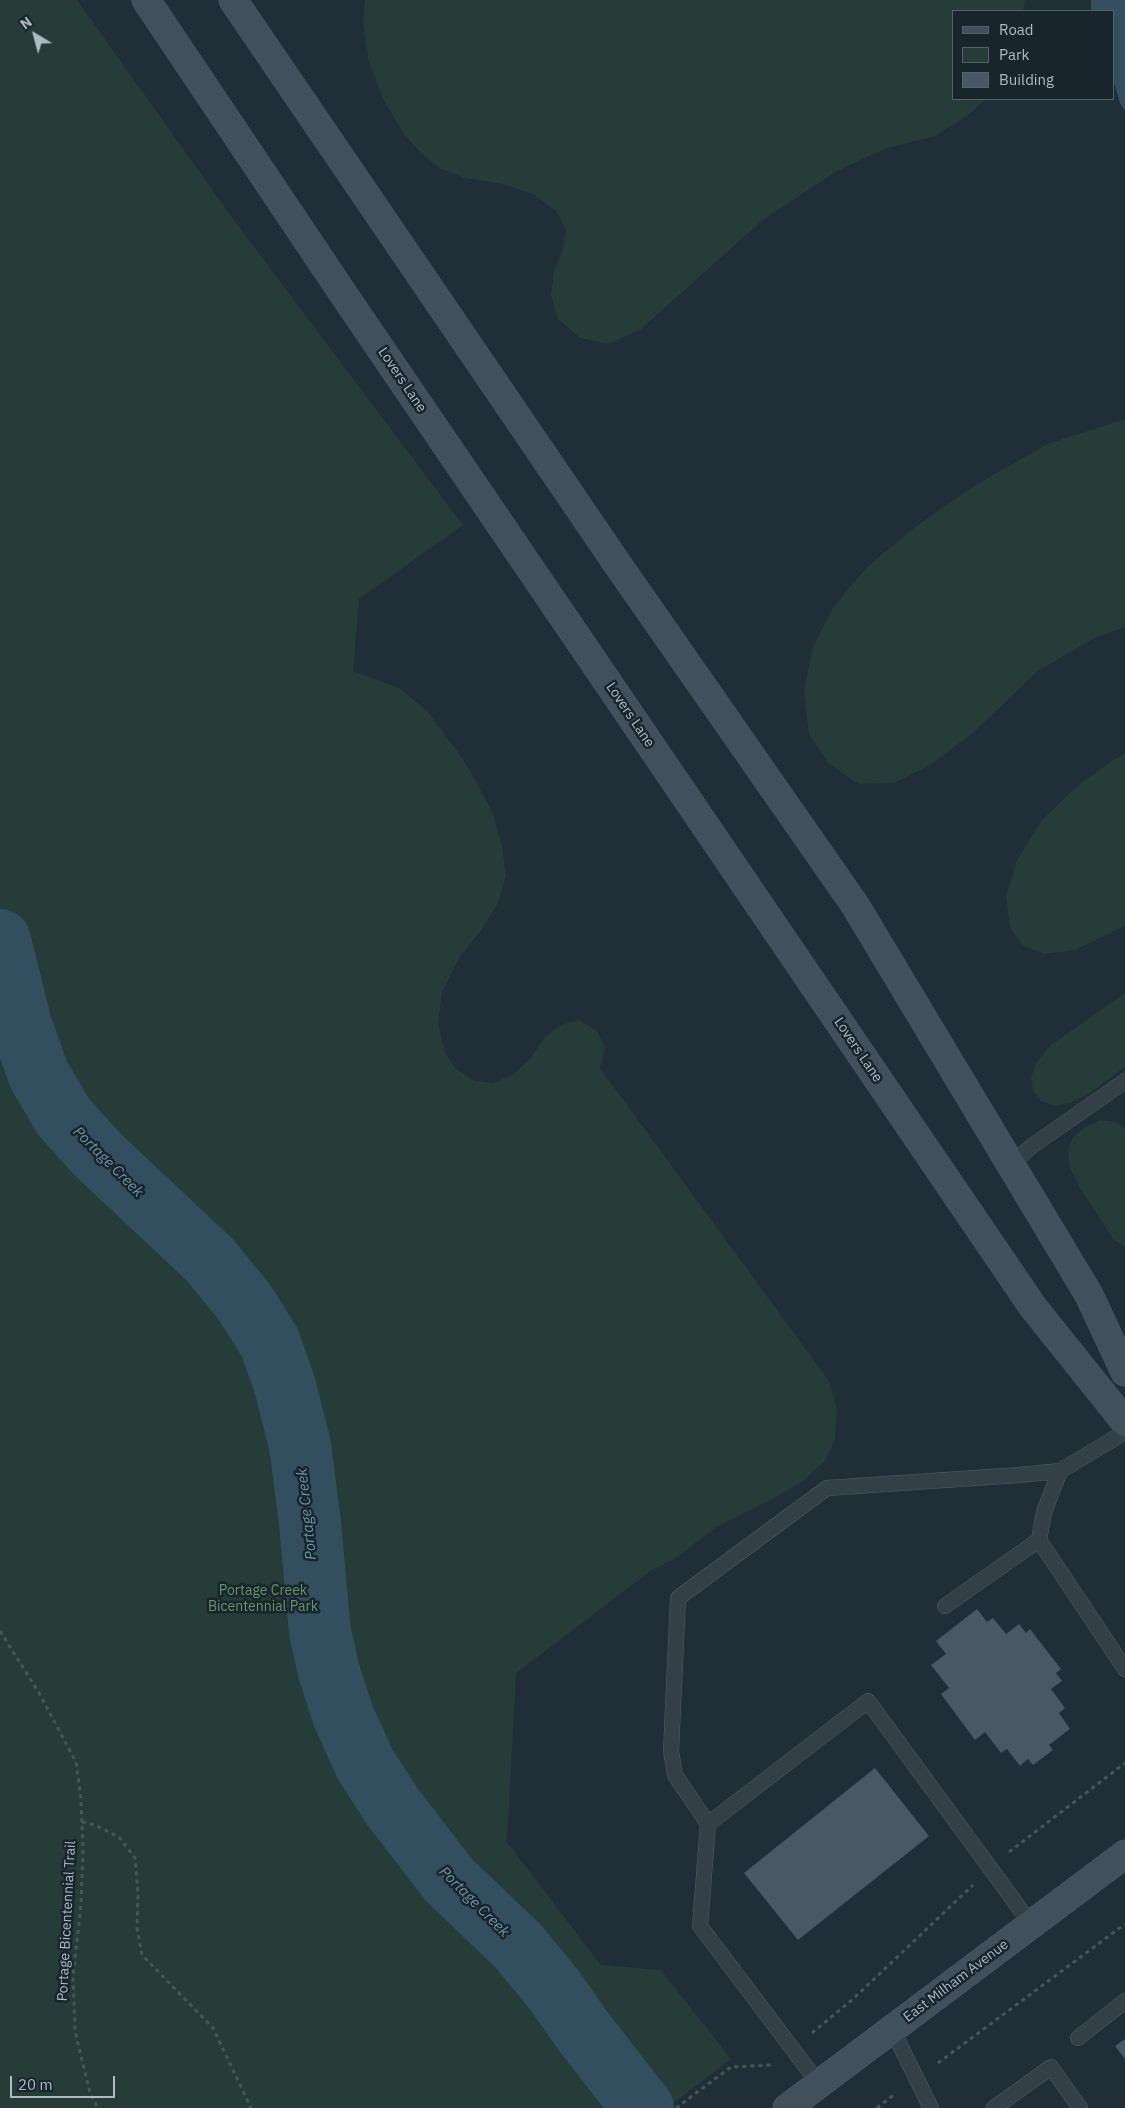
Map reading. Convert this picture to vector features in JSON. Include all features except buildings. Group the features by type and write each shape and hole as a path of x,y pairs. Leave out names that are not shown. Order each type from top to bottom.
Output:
{"street":[{"name":"Lovers Lane","path":"146,0 357,315 1033,1307 1125,1422"},
{"path":"232,0 613,557 855,905 1089,1295 1125,1372"},
{"name":"East Milham Avenue","path":"788,2108 1125,1854"}],"lane":[{"path":"1010,1165 1032,1146 1125,1080"},
{"path":"819,2084 700,1926 708,1824 675,1774 671,1751 678,1598 827,1488 1019,1476 1060,1471 1125,1432"},
{"path":"1060,1471 1044,1512 1039,1540 1125,1669"},
{"path":"945,1606 1039,1540"},
{"path":"708,1824 868,1701 1031,1924"},
{"path":"1078,2038 1125,2001"},
{"path":"892,2029 932,2108"},
{"path":"994,2108 1051,2068 1080,2108"}],"path":[{"name":"Portage Bicentennial Trail","path":"0,1631 39,1693 76,1762 81,1799 83,1850 81,1904 73,1976 75,2031 90,2093 98,2108"},
{"path":"676,2108 731,2067 772,2065 853,1999 990,1868 1125,1763"},
{"name":"Portage Bicentennial Trail","path":"82,1822 95,1825 119,1837 135,1858 138,1893 137,1928 142,1954 213,2028 251,2108"},
{"path":"877,2108 1125,1924"}],"green space":[{"name":"Portage Creek Bicentennial Park","path":"0,0 77,0 231,216 463,525 359,599 353,671 401,689 427,711 463,759 492,811 502,845 506,876 497,905 482,929 460,956 442,993 438,1023 445,1052 455,1068 475,1081 493,1083 511,1076 529,1060 545,1037 561,1025 578,1020 597,1031 605,1047 600,1068 829,1381 837,1409 835,1440 825,1461 802,1482 718,1526 676,1558 652,1570 516,1673 507,1842 601,1965 661,1970 731,2059 667,2108 0,2108"},
{"path":"365,0 1025,0 1023,10 952,10 952,100 985,100 968,115 935,136 887,148 837,171 764,219 641,329 608,344 580,338 558,319 551,295 554,272 562,252 566,230 557,212 533,194 502,184 465,178 441,169 422,154 404,134 383,99 368,58 363,22"},
{"path":"1125,419 1125,627 1097,637 1039,670 973,733 930,765 894,783 858,784 827,762 809,734 804,692 812,649 834,606 868,566 915,527 974,486 1047,444"},
{"path":"1125,754 1125,926 1075,950 1045,954 1023,946 1010,927 1006,896 1017,860 1042,820 1075,788 1113,760"},
{"path":"1125,993 1125,1067 1090,1093 1072,1102 1056,1106 1041,1101 1033,1091 1031,1078 1035,1065 1051,1045"},
{"path":"1100,1120 1116,1122 1125,1129 1125,1247 1113,1239 1079,1186 1069,1166 1068,1150 1073,1137 1087,1126"}],"water":[{"path":"1091,0 1125,0 1125,111 1120,103 1115,86 1115,10 1091,10"}],"waterway":[{"name":"Portage Creek","path":"0,940 21,1025 39,1075 63,1116 97,1154 210,1260 245,1303 270,1343 285,1386 300,1445 310,1523 320,1632 329,1672 343,1715 365,1764 392,1806 449,1880 519,1947 555,1991 583,2031 643,2108"}]}
